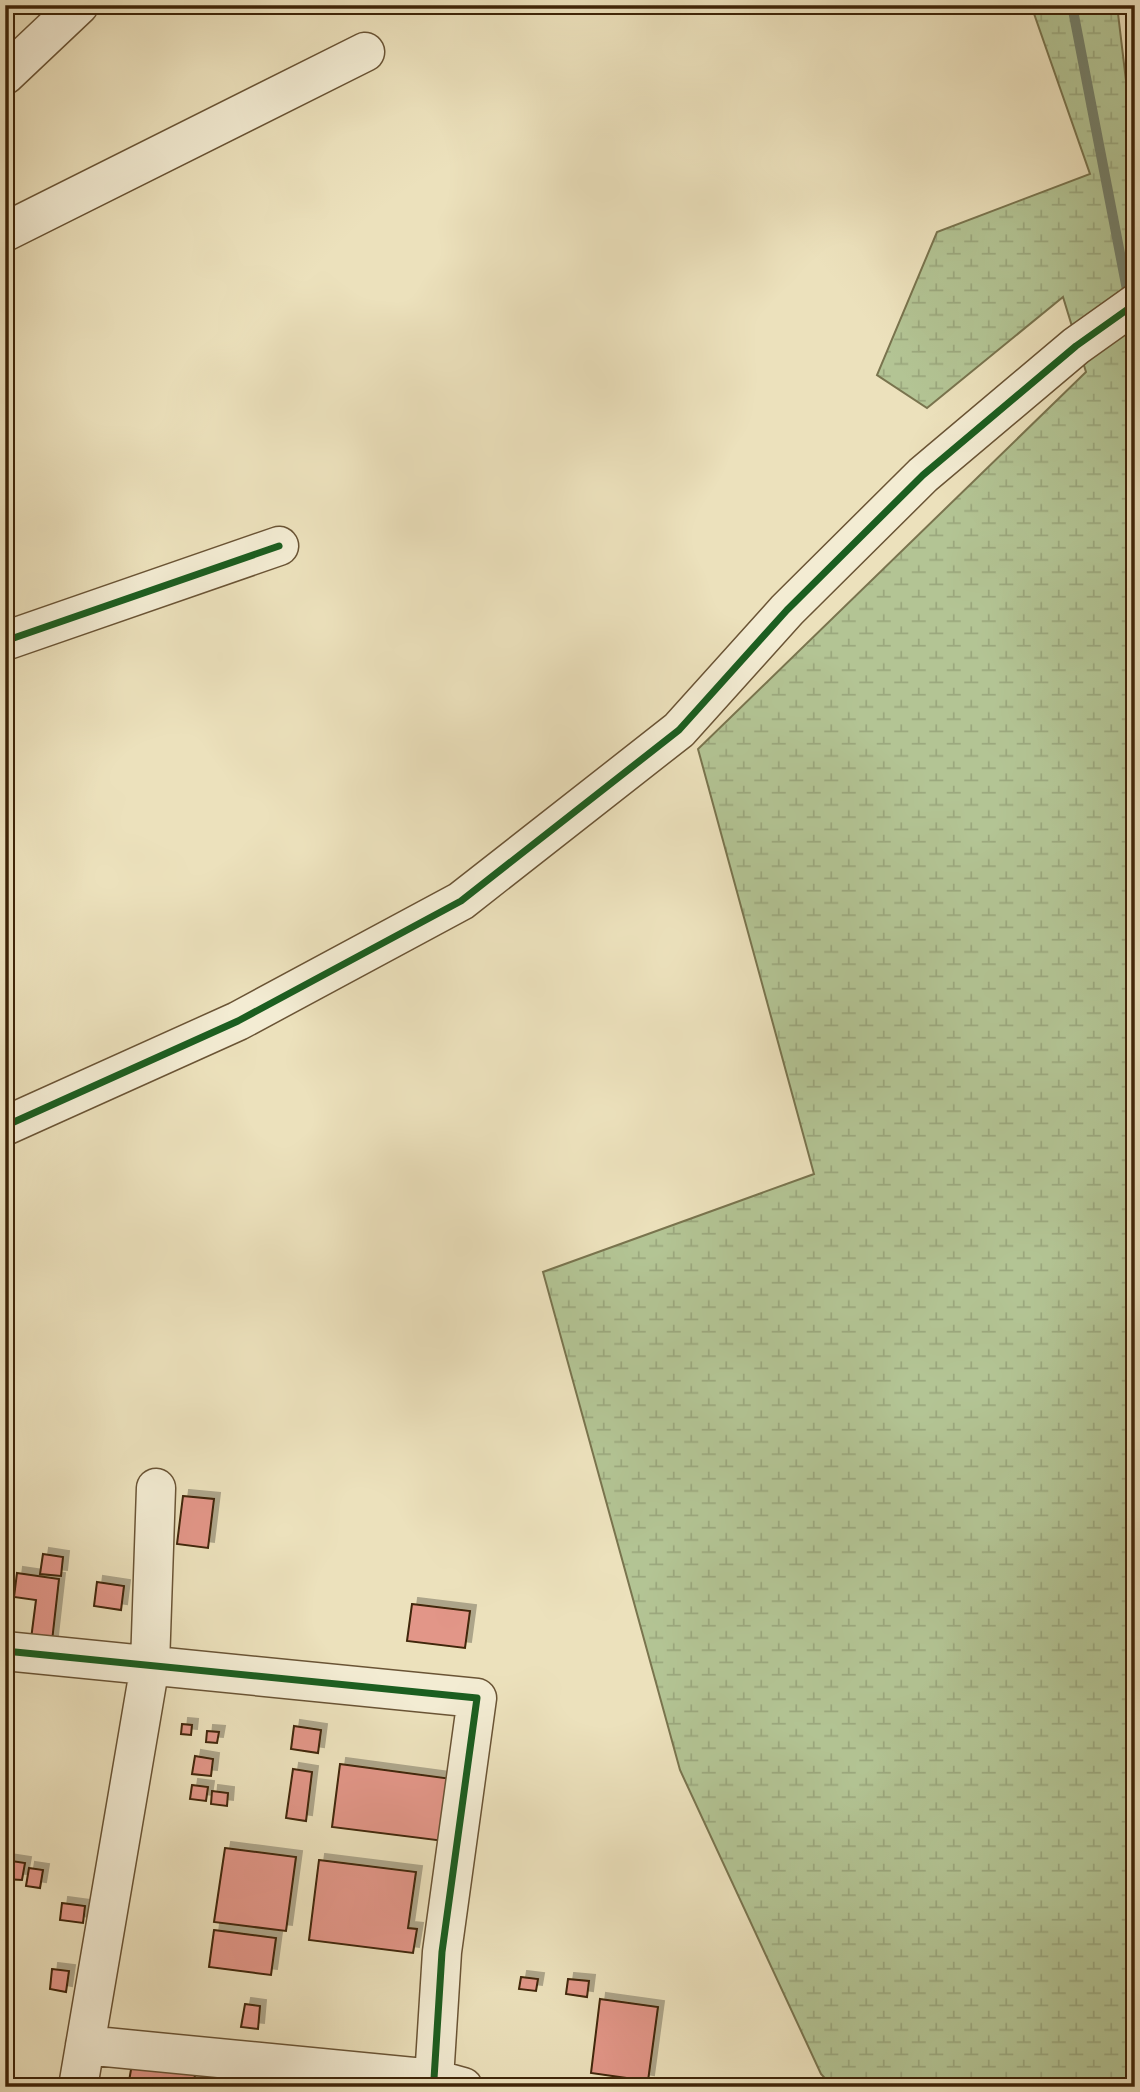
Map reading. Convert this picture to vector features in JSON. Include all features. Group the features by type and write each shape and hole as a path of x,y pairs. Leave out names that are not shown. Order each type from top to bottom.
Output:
{"street":[{"path":"5,75 79,5"},
{"path":"5,232 365,52"},
{"path":"7,1121 238,1021 461,901 679,730 788,610 923,475 1076,346 1135,304"},
{"path":"5,640 279,546"},
{"path":"78,2087 150,1665 156,1488"},
{"path":"5,1651 477,1698 442,1952 448,2083 85,2045"}],"green space":[{"path":"1031,5 1117,5 1127,89 1135,106 1135,2087 833,2087 821,2074 680,1770 543,1272 814,1174 698,749 1086,372 1063,297 927,408 877,375 937,232 1090,174"}],"building":[{"path":"183,1496 214,1499 208,1548 177,1544"},
{"path":"43,1554 63,1557 61,1576 40,1574"},
{"path":"17,1573 59,1579 52,1641 31,1639 36,1600 14,1597"},
{"path":"97,1582 124,1586 121,1610 94,1606"},
{"path":"412,1604 470,1611 465,1648 407,1641"},
{"path":"182,1724 192,1725 191,1735 181,1734"},
{"path":"294,1726 321,1730 318,1753 291,1749"},
{"path":"207,1731 219,1732 217,1743 206,1742"},
{"path":"195,1756 213,1759 211,1776 192,1774"},
{"path":"340,1764 452,1779 444,1841 332,1827"},
{"path":"293,1769 312,1772 306,1821 286,1818"},
{"path":"192,1785 208,1787 206,1801 190,1799"},
{"path":"212,1791 228,1793 227,1806 211,1804"},
{"path":"225,1848 296,1857 286,1931 214,1922"},
{"path":"5,1860 25,1863 22,1880 5,1879"},
{"path":"319,1860 416,1872 408,1928 417,1929 413,1953 309,1940"},
{"path":"29,1868 43,1870 40,1888 26,1886"},
{"path":"62,1903 85,1906 83,1923 60,1920"},
{"path":"214,1930 276,1938 271,1975 209,1967"},
{"path":"52,1969 69,1971 66,1992 50,1989"},
{"path":"521,1977 538,1979 536,1991 519,1989"},
{"path":"568,1979 589,1981 587,1997 566,1994"},
{"path":"600,1999 658,2007 648,2081 591,2073"},
{"path":"245,2004 260,2006 258,2029 241,2027"},
{"path":"133,2058 196,2069 193,2087 128,2087"},
{"path":"215,2066 235,2068 233,2082 214,2079"},
{"path":"253,2069 269,2071 267,2087 251,2087"},
{"path":"274,2077 290,2079 289,2087 273,2087"}],"waterway":[{"path":"1072,5 1129,300"}],"cycle path":[{"path":"5,1126 238,1021 461,901 679,730 787,610 923,475 1076,346 1135,304"},
{"path":"5,641 279,546"},
{"path":"5,1651 477,1698 442,1952 434,2079"}]}
